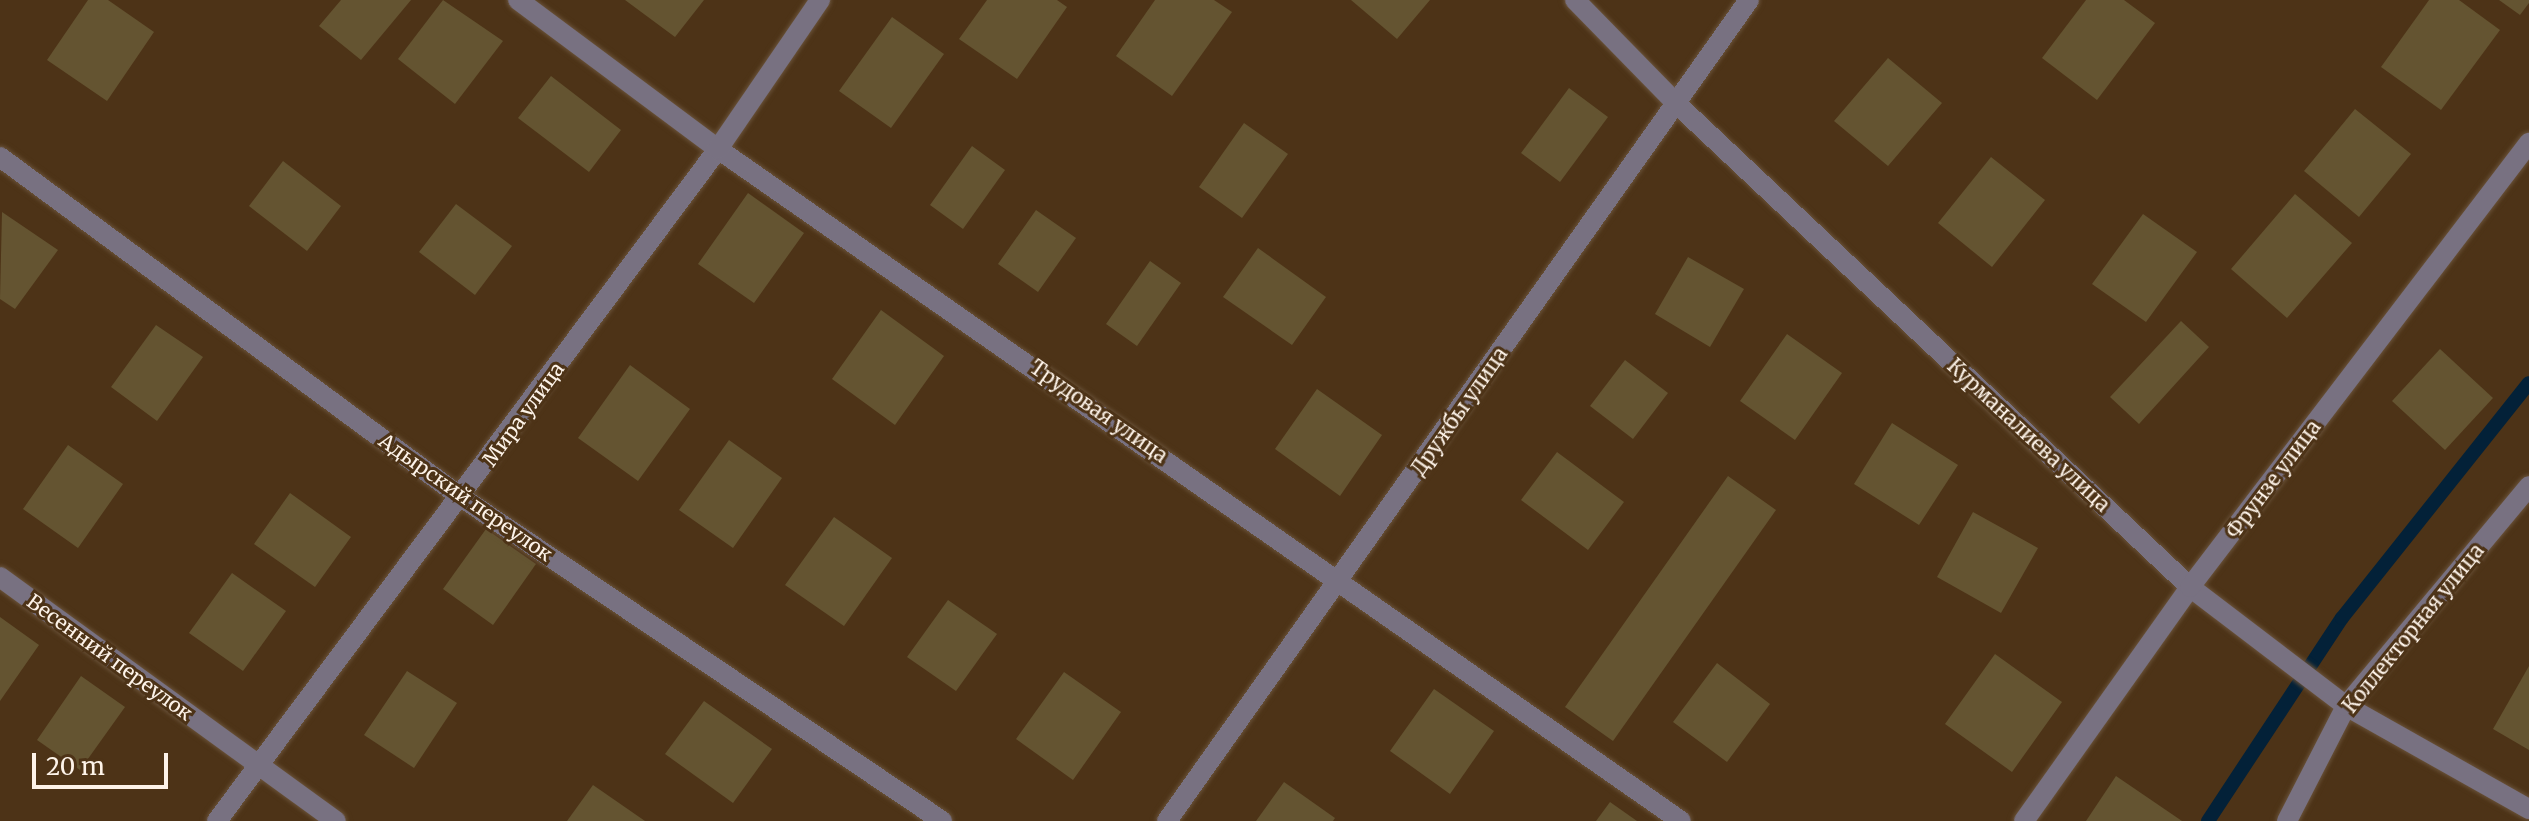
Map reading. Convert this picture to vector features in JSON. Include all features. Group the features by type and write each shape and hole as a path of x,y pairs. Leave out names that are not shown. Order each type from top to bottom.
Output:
{"street":[{"name":"Трудовая улица","path":"518,0 718,149 1341,578 1681,821"},
{"name":"Мира улица","path":"217,821 718,149 820,0"},
{"name":"Курманалиева улица","path":"1575,0 1678,105 2190,587 2346,706 2529,809"},
{"name":"Дружбы улица","path":"1167,821 1678,105 1749,0"},
{"name":"Фрунзе улица","path":"2024,821 2190,587 2529,143"},
{"name":"Адырский переулок","path":"0,157 461,497 942,821"},
{"name":"Коллекторная улица","path":"2287,821 2346,706 2529,486"},
{"name":"Весенний переулок","path":"0,577 336,821"}],"building":[{"path":"88,0 108,0 154,32 107,101 47,60"},
{"path":"341,0 411,0 361,60 319,26"},
{"path":"443,0 503,41 455,104 398,59"},
{"path":"625,0 704,0 675,37"},
{"path":"987,0 1057,0 1067,7 1017,79 959,39"},
{"path":"1155,0 1214,0 1232,12 1172,96 1116,56"},
{"path":"1351,0 1430,0 1397,39"},
{"path":"2086,0 2124,0 2155,23 2097,100 2042,58"},
{"path":"2429,0 2459,0 2500,30 2441,110 2381,67"},
{"path":"2499,0 2529,0 2529,3 2520,15"},
{"path":"892,17 944,54 891,128 839,91"},
{"path":"1888,58 1942,103 1888,166 1834,121"},
{"path":"551,76 621,130 589,172 518,118"},
{"path":"1569,88 1608,117 1560,182 1521,153"},
{"path":"2355,109 2411,154 2359,217 2304,171"},
{"path":"1244,123 1288,154 1242,218 1199,187"},
{"path":"972,146 1005,170 963,229 930,205"},
{"path":"1991,157 2045,200 1992,267 1938,223"},
{"path":"283,161 341,206 307,251 249,206"},
{"path":"748,193 804,233 754,303 698,264"},
{"path":"2295,194 2352,243 2287,318 2231,269"},
{"path":"456,204 512,246 475,295 419,252"},
{"path":"1036,210 1076,238 1038,292 998,264"},
{"path":"2,212 58,250 15,309 0,299"},
{"path":"2143,214 2197,252 2146,322 2092,284"},
{"path":"1258,248 1326,297 1292,345 1223,297"},
{"path":"1688,257 1744,289 1710,347 1655,314"},
{"path":"1150,261 1181,283 1137,346 1106,324"},
{"path":"881,310 944,356 895,425 832,379"},
{"path":"2181,321 2209,347 2139,424 2110,397"},
{"path":"156,325 203,357 157,421 111,387"},
{"path":"1787,334 1842,373 1795,440 1740,401"},
{"path":"2440,349 2493,398 2445,450 2392,401"},
{"path":"1625,360 1668,393 1633,439 1590,406"},
{"path":"630,365 690,409 638,481 578,438"},
{"path":"1317,389 1382,435 1340,496 1275,449"},
{"path":"1892,423 1958,465 1919,525 1854,484"},
{"path":"729,440 782,478 733,548 679,510"},
{"path":"68,445 123,484 78,548 23,509"},
{"path":"1557,452 1624,502 1588,550 1521,500"},
{"path":"1728,476 1776,510 1613,741 1565,707"},
{"path":"290,493 351,537 315,587 254,544"},
{"path":"1973,512 2038,548 2001,613 1937,577"},
{"path":"834,517 892,558 844,626 785,585"},
{"path":"486,529 536,564 493,625 443,589"},
{"path":"232,573 286,611 243,671 189,633"},
{"path":"948,600 997,634 956,691 907,657"},
{"path":"0,617 39,645 0,701"},
{"path":"1995,654 2062,702 2012,772 1945,724"},
{"path":"1717,663 1770,704 1727,762 1673,722"},
{"path":"2529,666 2529,750 2493,729"},
{"path":"407,671 457,703 414,768 364,735"},
{"path":"1064,672 1121,712 1073,780 1016,739"},
{"path":"81,676 125,707 80,770 37,740"},
{"path":"1434,689 1494,731 1450,794 1390,751"},
{"path":"704,701 772,749 733,803 665,754"},
{"path":"2116,776 2182,821 2086,821"},
{"path":"1284,782 1335,818 1333,821 1256,821"},
{"path":"593,785 645,821 567,821"},
{"path":"1610,802 1637,821 1596,821"}],"waterway":[{"path":"2208,821 2342,618 2529,383"}]}
